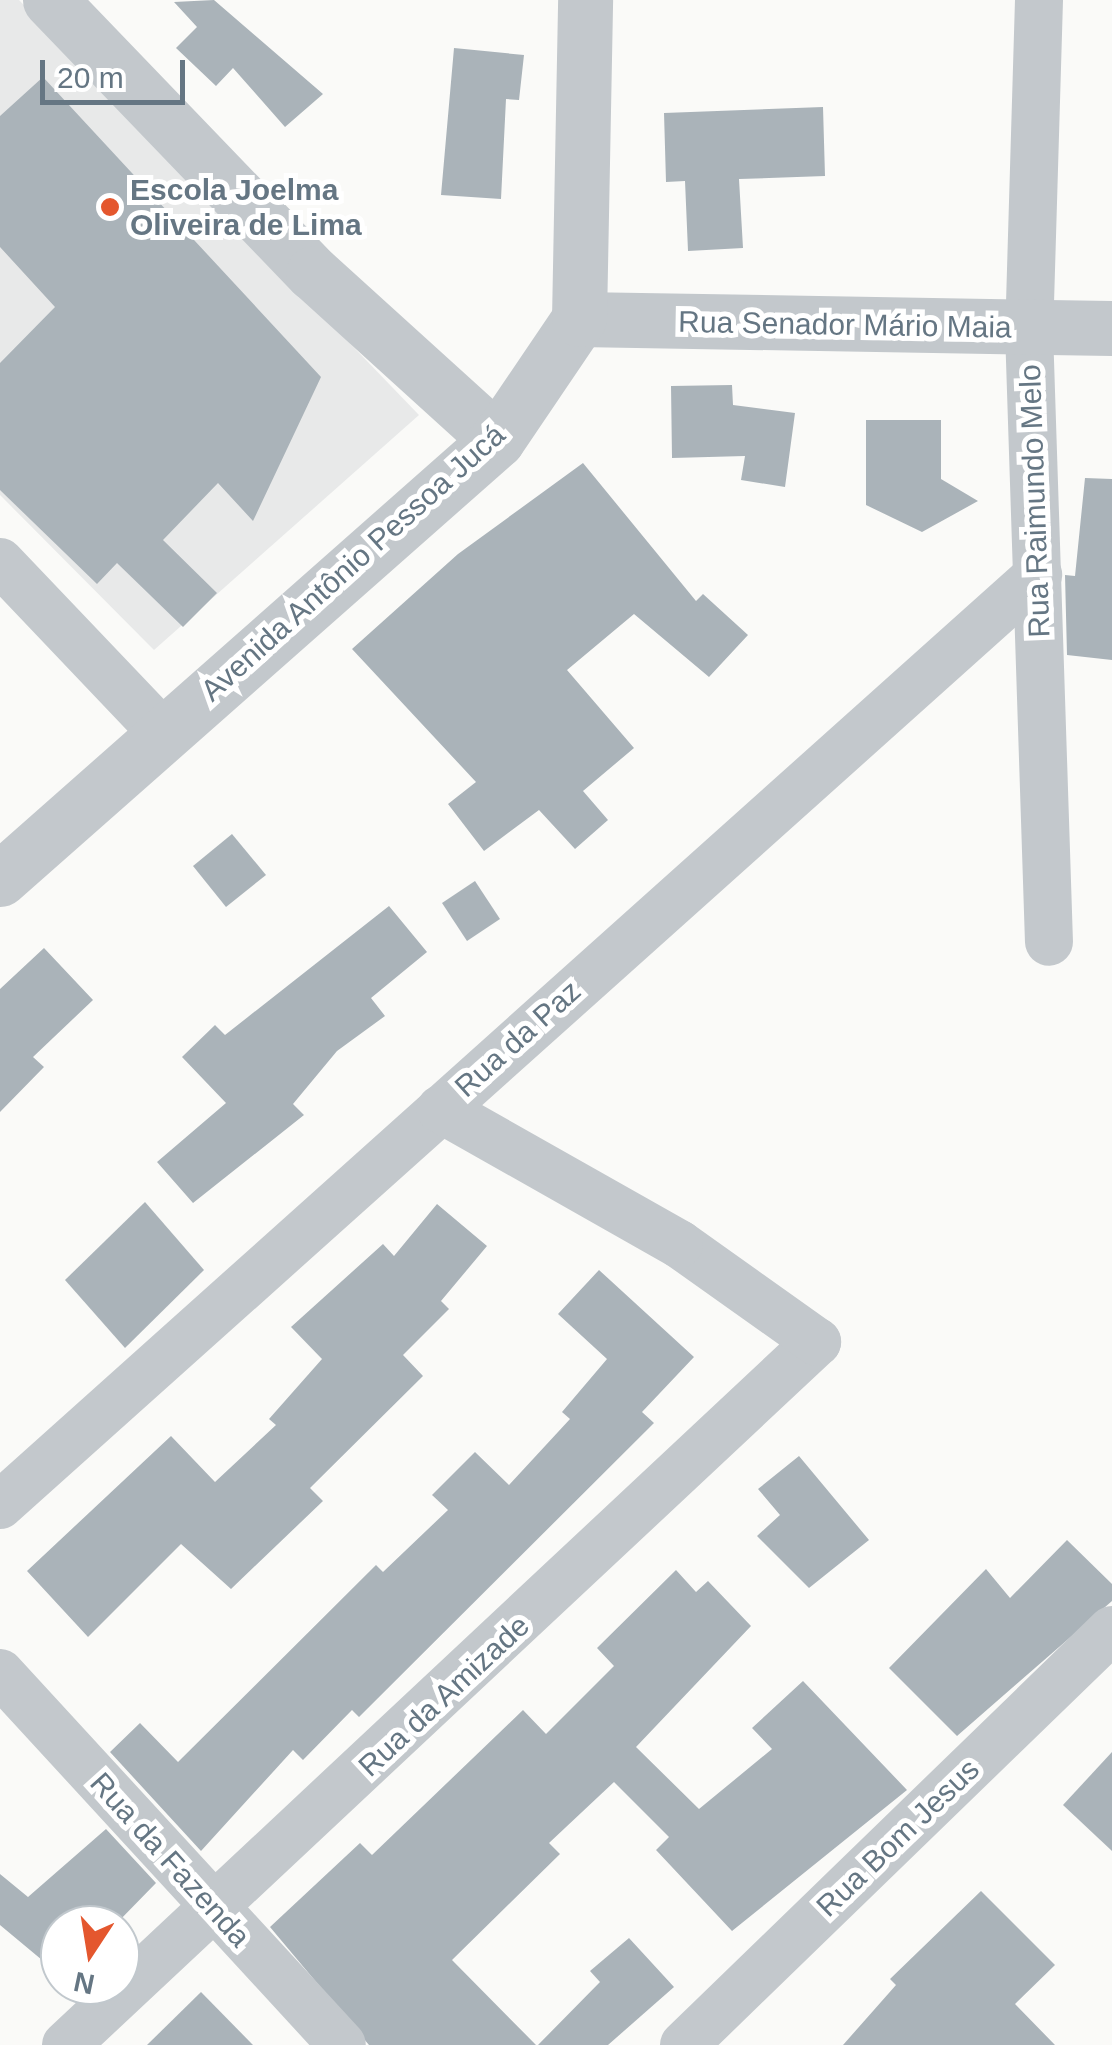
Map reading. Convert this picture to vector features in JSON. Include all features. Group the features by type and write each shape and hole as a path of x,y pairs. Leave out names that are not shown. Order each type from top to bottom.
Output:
{"street":[{"path":"50,0 314,273 496,440"},
{"path":"579,318 586,0"},
{"name":"Rua Raimundo Melo","path":"1038,0 1029,330 1049,942"},
{"name":"Avenida Antônio Pessoa Jucá","path":"0,879 496,440 579,318"},
{"name":"Rua Senador Mário Maia","path":"579,318 1029,330 1112,328"},
{"path":"0,562 164,734"},
{"name":"Rua da Paz","path":"0,1505 1038,576"},
{"name":"Rua da Amizade","path":"66,2045 817,1342 664,1235 440,1109"},
{"name":"Rua Bom Jesus","path":"684,2045 1112,1630"},
{"name":"Rua da Fazenda","path":"0,1673 342,2045"}],"shaded area":[{"name":"Escola Joelma Oliveira de Lima","path":"0,0 19,0 419,415 154,650 0,495"}],"building":[{"path":"214,0 323,94 285,127 233,68 216,86 176,48 197,27 174,2"},
{"path":"454,48 524,55 519,100 506,99 501,199 441,195"},
{"name":"Escola Joelma Oliveira de Lima","path":"43,77 321,377 253,521 218,483 163,540 217,593 183,627 117,563 97,584 0,490 0,363 55,307 0,247 0,116"},
{"path":"823,107 825,176 739,179 743,248 688,251 685,181 666,182 664,113"},
{"path":"732,385 733,405 795,413 785,487 741,480 745,456 672,458 671,386"},
{"path":"866,420 941,420 941,479 978,501 922,532 866,505"},
{"path":"583,463 696,601 703,594 748,635 709,677 634,614 567,670 634,748 583,791 608,820 575,849 539,810 484,851 448,804 476,782 352,649 458,554"},
{"path":"1085,478 1112,479 1112,660 1067,655 1065,575 1075,576"},
{"path":"232,834 266,875 226,907 193,866"},
{"path":"475,881 500,919 467,941 442,903"},
{"path":"389,906 427,952 371,998 385,1016 337,1051 293,1104 304,1115 193,1203 157,1162 226,1103 182,1057 215,1025 225,1035"},
{"path":"44,948 93,1000 33,1057 44,1067 0,1112 0,989"},
{"path":"145,1202 204,1270 125,1348 65,1280"},
{"path":"437,1204 487,1246 441,1301 449,1309 403,1355 423,1376 310,1488 323,1501 231,1589 181,1544 88,1637 27,1571 171,1436 215,1482 276,1425 269,1419 322,1359 291,1327 383,1244 394,1256"},
{"path":"599,1270 694,1357 642,1412 654,1423 359,1717 352,1710 303,1760 293,1750 201,1851 110,1752 140,1723 178,1762 376,1565 383,1572 448,1510 432,1495 475,1452 509,1485 570,1419 562,1412 607,1359 558,1314"},
{"path":"799,1456 869,1540 809,1588 757,1536 780,1515 758,1489"},
{"path":"1067,1540 1112,1584 1112,1601 957,1736 889,1668 986,1569 1010,1598"},
{"path":"676,1570 696,1592 708,1581 751,1626 636,1747 699,1809 772,1749 752,1728 803,1681 907,1790 732,1931 656,1850 669,1837 614,1782 549,1843 560,1854 452,1960 536,2045 369,2045 270,1927 360,1843 372,1855 523,1710 546,1734 614,1666 597,1648"},
{"path":"1112,1752 1112,1851 1063,1805"},
{"path":"106,1829 156,1883 135,1905 40,1905 40,1958 0,1925 0,1874 28,1897"},
{"path":"981,1891 1055,1965 1015,2004 1055,2045 843,2045 896,1985 890,1979"},
{"path":"629,1938 674,1987 608,2045 538,2045 600,1982 590,1971"},
{"path":"201,1992 253,2045 147,2045"}],"place":[{"name":"Escola Joelma Oliveira de Lima","path":"110,207"}]}
